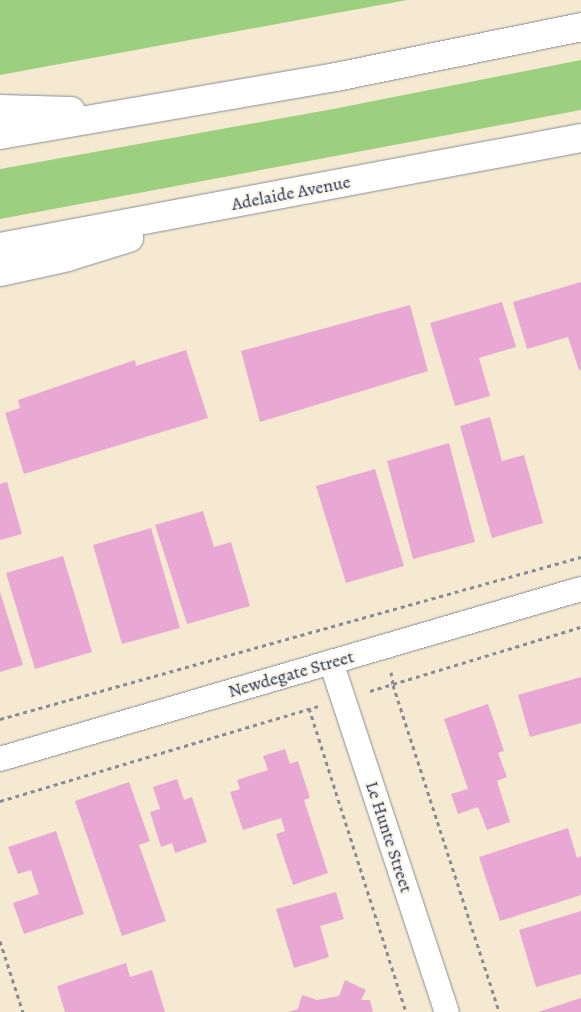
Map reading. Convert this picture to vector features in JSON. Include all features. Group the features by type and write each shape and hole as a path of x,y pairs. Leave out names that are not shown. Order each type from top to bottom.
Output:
{"highway":[{"path":"0,135 336,77 581,27"},
{"path":"0,109 135,112"},
{"name":"Adelaide Avenue","path":"0,247 581,138"},
{"path":"0,272 68,257 242,203"}],"street":[{"name":"Newdegate Street","path":"0,759 581,589"},
{"name":"Le Hunte Street","path":"332,662 447,1012"}],"path":[{"path":"0,719 581,558"},
{"path":"378,614 389,646 393,685 499,1012"},
{"path":"0,801 309,708 393,685 581,627"},
{"path":"309,708 406,1012"},
{"path":"0,941 23,1012"}],"green space":[{"path":"0,0 407,0 0,75"},
{"path":"581,60 581,110 0,219 0,169 333,109"}],"building":[{"path":"581,282 581,370 579,370 568,337 527,349 513,302"},
{"path":"502,302 516,347 479,358 490,396 455,406 430,323"},
{"path":"410,305 428,371 260,422 241,351"},
{"path":"186,350 208,418 24,474 5,413 20,408 18,400 135,360 136,366"},
{"path":"490,417 502,461 524,455 543,523 492,538 460,426"},
{"path":"449,443 475,542 413,559 387,461"},
{"path":"375,469 404,566 346,583 316,486"},
{"path":"7,482 22,534 0,540 0,484"},
{"path":"203,511 214,547 231,542 250,606 187,624 155,525"},
{"path":"151,528 180,628 122,644 93,545"},
{"path":"63,556 92,652 35,669 6,573"},
{"path":"0,592 23,665 0,672"},
{"path":"581,677 581,723 530,737 518,695"},
{"path":"488,704 504,751 498,753 507,777 497,781 510,822 487,830 478,807 458,814 451,794 468,789 444,719"},
{"path":"285,749 290,764 298,761 310,798 304,800 328,873 293,885 276,834 285,831 281,818 243,830 230,792 240,789 237,780 268,770 263,756"},
{"path":"177,779 184,800 192,797 207,842 175,853 172,843 161,847 150,812 160,809 153,787"},
{"path":"129,782 150,841 139,845 166,921 122,936 75,801"},
{"path":"568,828 577,858 581,856 581,895 500,921 479,857"},
{"path":"56,831 84,914 24,934 13,903 39,894 31,870 18,874 8,847"},
{"path":"336,892 344,919 320,926 329,957 294,968 276,909"},
{"path":"581,911 581,974 536,987 519,930"},
{"path":"126,963 130,977 152,970 165,1012 65,1012 57,986"},
{"path":"345,980 366,990 361,1000 370,1000 373,1012 288,1012 298,1009 302,995 317,1000 339,996"},
{"path":"581,998 581,1012 538,1012"}]}
